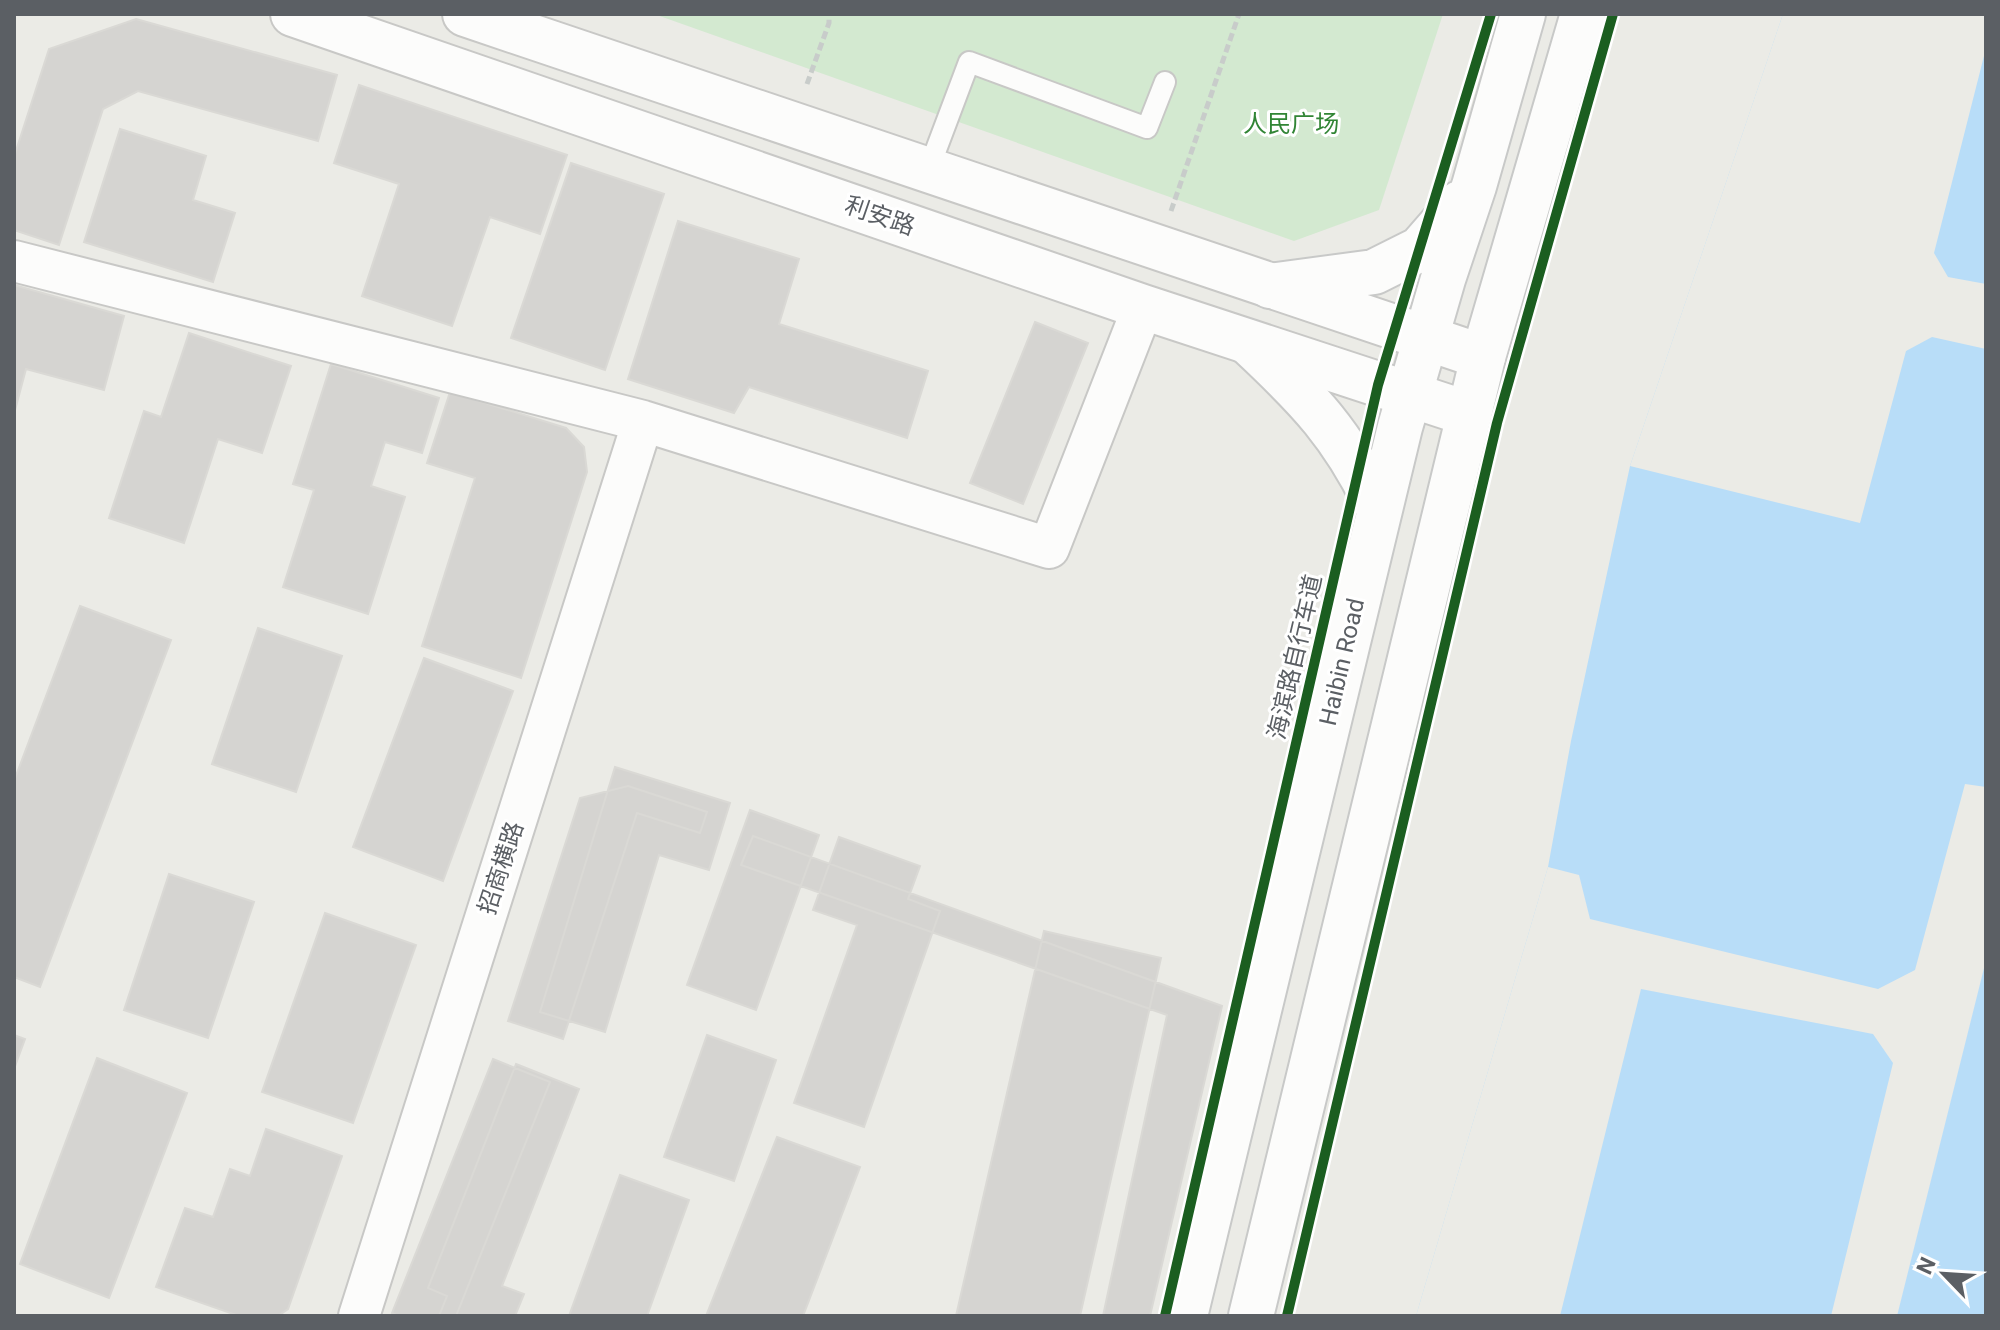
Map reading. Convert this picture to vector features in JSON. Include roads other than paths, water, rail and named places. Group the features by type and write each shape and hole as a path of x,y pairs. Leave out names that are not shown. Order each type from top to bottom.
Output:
{"main road":[{"name":"利安路","path":"293,14 1143,307 1469,414"},
{"path":"465,14 1483,357"},
{"name":"Haibin Road","path":"1185,1316 1379,510 1443,279 1474,186 1523,14"},
{"path":"1251,1316 1483,357 1583,14"},
{"path":"1270,286 1374,272 1420,249 1474,186"},
{"path":"1248,342 1304,394 1327,421 1359,467 1379,510"}],"street":[{"path":"14,261 643,421 1049,548 1143,307"},
{"name":"招商横路","path":"359,1316 643,421"}],"lane":[{"path":"928,171 969,62 1147,128 1165,82"}],"water":[{"path":"1783,14 1986,14 1986,1316 1416,1316 1548,867 1571,741 1630,466"}],"park label":[{"name":"人民广场","path":"1291,124"}]}
